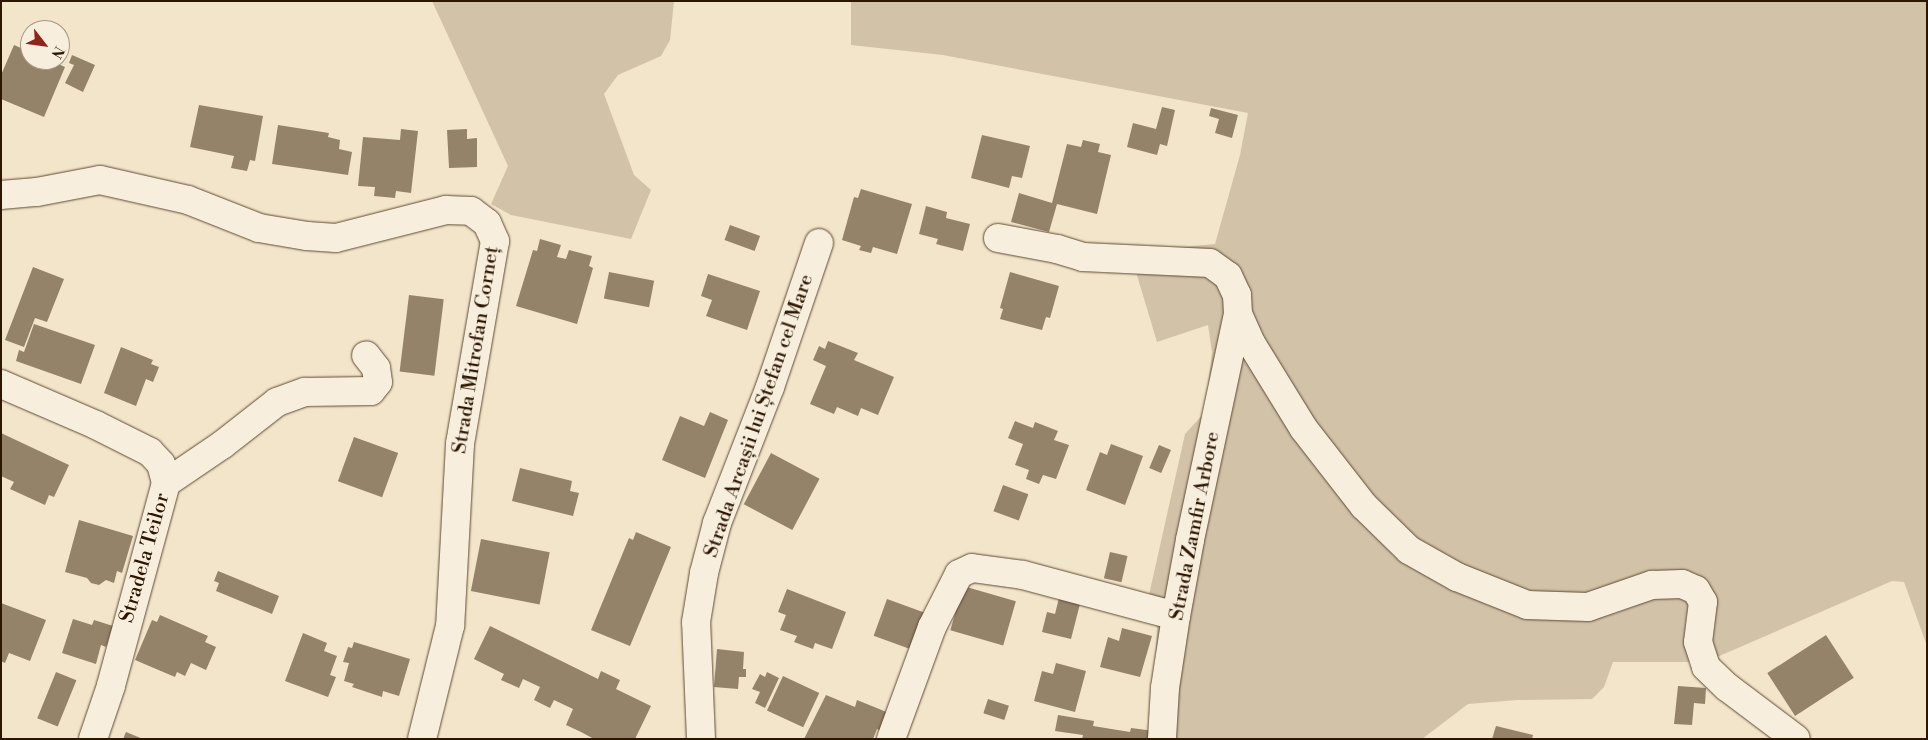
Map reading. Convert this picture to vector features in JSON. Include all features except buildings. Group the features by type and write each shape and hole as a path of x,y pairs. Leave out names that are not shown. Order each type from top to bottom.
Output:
{"street":[{"name":"Strada Mitrofan Corneț","path":"1,196 38,192 100,180 188,200 259,228 307,236 336,238 446,210 471,211 487,223 495,241 460,444 450,626 422,739"},
{"path":"998,238 1057,249 1083,257 1210,263 1228,276 1237,295 1238,314 1251,343 1304,429 1364,506 1409,550 1457,577 1526,604 1588,607 1652,585 1682,584 1696,590 1703,602 1698,642 1706,667 1727,687 1796,739"},
{"name":"Strada Arcașii lui Ștefan cel Mare","path":"702,739 696,622 704,573 718,523 770,387 819,243"},
{"name":"Strada Zamfir Arbore","path":"1162,739 1165,688 1176,616 1190,540 1238,314"},
{"path":"166,483 222,445 277,402 305,392 371,391 378,382 376,368 366,355"},
{"name":"Stradela Teilor","path":"1,384 150,452 161,464 166,483 111,686 94,739"},
{"path":"891,739 932,627 959,574 972,568 1023,575 1176,616"}],"shaded area":[{"path":"432,1 674,1 670,40 661,56 618,75 604,94 634,175 651,190 631,239 511,215 491,204 508,166"},
{"path":"851,1 1927,1 1927,646 1904,582 1892,581 1717,657 1695,662 1613,662 1604,687 1592,699 1517,700 1468,704 1422,739 1152,739 1157,628 1149,595 1185,434 1205,412 1212,352 1208,325 1157,342 1130,252 1215,244 1240,155 1248,113 943,55 851,45"}]}
